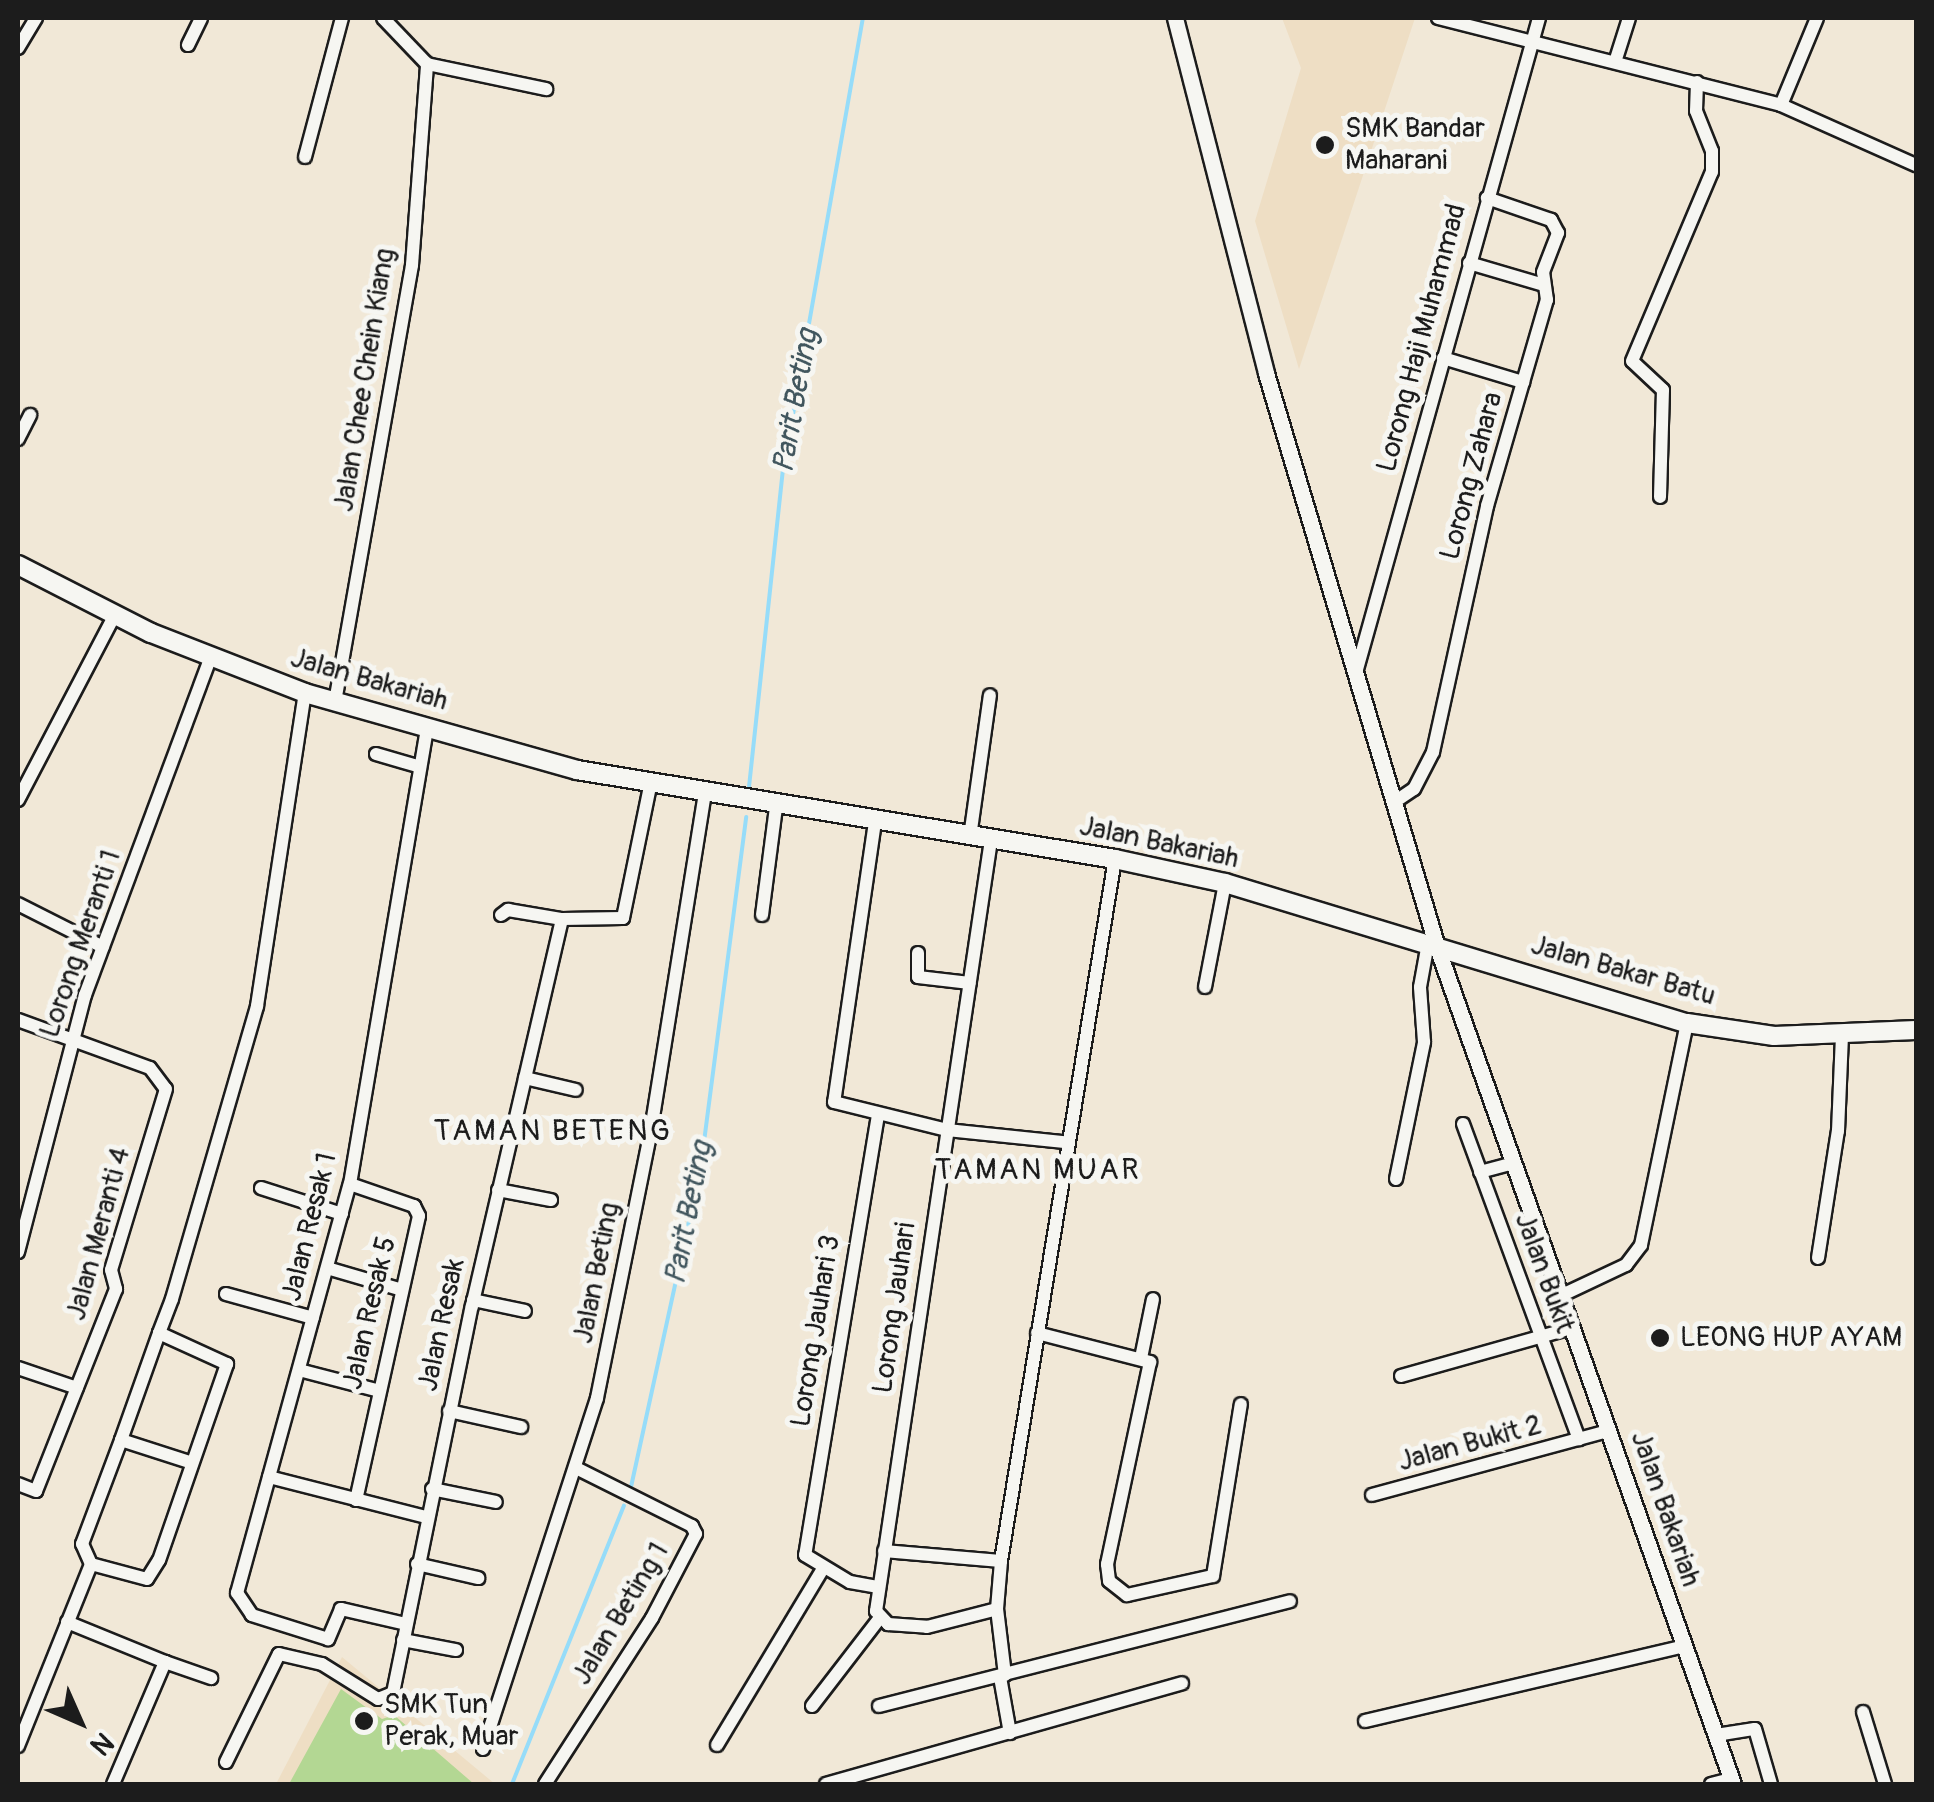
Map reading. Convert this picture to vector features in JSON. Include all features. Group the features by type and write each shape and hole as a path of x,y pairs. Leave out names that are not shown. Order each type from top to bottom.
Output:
{"main road":[{"name":"Jalan Bakariah","path":"18,565 114,616 211,657 304,693 427,727 650,786 1114,858 1225,884 1432,945"},
{"name":"Jalan Bakar Batu","path":"1432,945 1687,1023 1774,1036 1916,1030"}],"street":[{"path":"18,48 36,18"},
{"path":"188,45 201,18"},
{"path":"305,156 342,18"},
{"path":"384,18 428,64 546,88"},
{"path":"1175,18 1266,372 1432,945 1420,987 1424,1042 1396,1179"},
{"path":"1438,18 1534,37 1781,105 1916,166"},
{"name":"Lorong Haji Muhammad","path":"1356,673 1540,18"},
{"path":"1616,59 1630,18"},
{"path":"1781,105 1817,18"},
{"name":"Jalan Chee Chein Kiang","path":"335,702 412,265 428,64"},
{"path":"1660,497 1663,390 1632,362 1712,172 1712,151 1696,112 1697,82"},
{"name":"Lorong Zahara","path":"1393,803 1414,789 1433,752 1487,506 1547,300 1544,286 1558,227 1487,198"},
{"path":"1469,263 1544,286"},
{"path":"1442,358 1523,382"},
{"path":"18,439 30,416"},
{"path":"18,800 114,616"},
{"name":"Lorong Meranti 1","path":"18,1252 74,1038 103,947 211,657"},
{"path":"160,1333 227,1364 153,1575 147,1579 92,1564 82,1544 160,1333 216,1161 257,1006 304,693"},
{"path":"970,837 990,695"},
{"name":"Jalan Resak 1","path":"406,1624 341,1609 328,1639 242,1608 237,1593 350,1184 427,727"},
{"path":"376,754 418,766"},
{"path":"501,915 508,910 562,919 624,918 650,786"},
{"name":"Jalan Beting","path":"483,1750 576,1468 629,1246 705,792"},
{"path":"762,915 776,807"},
{"path":"875,822 833,1097 839,1108 947,1130 1064,1142"},
{"name":"Lorong Jauhari","path":"878,1612 991,840"},
{"path":"1010,1732 997,1609 1000,1561 1064,1142 1114,858"},
{"path":"1205,988 1225,884"},
{"path":"18,904 103,947"},
{"name":"Jalan Resak","path":"226,1762 279,1654 322,1664 385,1700 393,1693 473,1300 562,919"},
{"name":"Jalan Bakariah","path":"1432,945 1732,1782"},
{"path":"918,953 918,977 970,984"},
{"path":"18,1020 74,1038"},
{"path":"1560,1296 1626,1265 1641,1245 1687,1023"},
{"path":"1818,1258 1838,1131 1842,1034"},
{"name":"Jalan Meranti 4","path":"18,1484 36,1491 116,1286 111,1270 166,1089 150,1068 74,1038"},
{"path":"524,1078 576,1090"},
{"name":"Lorong Jauhari 3","path":"822,1570 805,1556 878,1116"},
{"name":"Jalan Bukit","path":"1463,1124 1579,1439"},
{"path":"1480,1172 1513,1163"},
{"name":"Jalan Resak 5","path":"350,1184 419,1211 376,1390 356,1500"},
{"path":"261,1188 342,1214"},
{"path":"498,1190 550,1200"},
{"path":"326,1268 399,1289"},
{"path":"226,1294 313,1318"},
{"path":"1154,1299 1106,1574 1127,1595 1213,1576 1241,1404"},
{"path":"473,1300 524,1311"},
{"path":"1402,1376 1572,1328"},
{"path":"1037,1333 1146,1360"},
{"path":"18,1368 77,1388"},
{"path":"298,1370 376,1390"},
{"path":"450,1411 521,1427"},
{"name":"Jalan Bukit 2","path":"1372,1494 1608,1430"},
{"path":"121,1440 190,1462"},
{"name":"Jalan Beting 1","path":"544,1784 652,1618 696,1534 692,1526 576,1468"},
{"path":"269,1477 426,1518"},
{"path":"432,1489 496,1502"},
{"path":"884,1551 1000,1561"},
{"path":"18,1746 92,1564"},
{"path":"417,1564 478,1578"},
{"path":"716,1746 822,1570 879,1587"},
{"path":"879,1706 1290,1600"},
{"path":"812,1706 878,1612 928,1627 997,1609"},
{"path":"67,1622 211,1678"},
{"path":"403,1640 456,1650"},
{"path":"1365,1722 1684,1646"},
{"path":"112,1784 165,1662"},
{"path":"826,1784 872,1778 1010,1732 1182,1683"},
{"path":"1863,1712 1885,1784"},
{"path":"1716,1735 1755,1729 1771,1784"},
{"path":"1711,1784 1732,1782"}],"shaded area":[{"name":"SMK Bandar Maharani","path":"1282,18 1415,18 1299,369 1255,221 1301,68"},
{"name":"SMK Tun Perak, Muar","path":"342,1657 495,1784 276,1784"}],"green space":[{"name":"SMK Tun Perak, Muar","path":"341,1689 382,1719 394,1715 474,1784 289,1784"}],"waterway":[{"name":"Parit Beting","path":"749,787 783,471 863,18"},
{"name":"Parit Beting","path":"631,1487 701,1165 746,817"},
{"name":"Parit Beting","path":"512,1784 624,1506"}],"place":[{"name":"SMK Bandar Maharani","path":"1325,145"},
{"name":"LEONG HUP AYAM","path":"1660,1338"},
{"name":"SMK Tun Perak, Muar","path":"364,1721"}],"district":[{"name":"TAMAN BETENG","path":"553,1131"},
{"name":"TAMAN MUAR","path":"1038,1170"}]}
